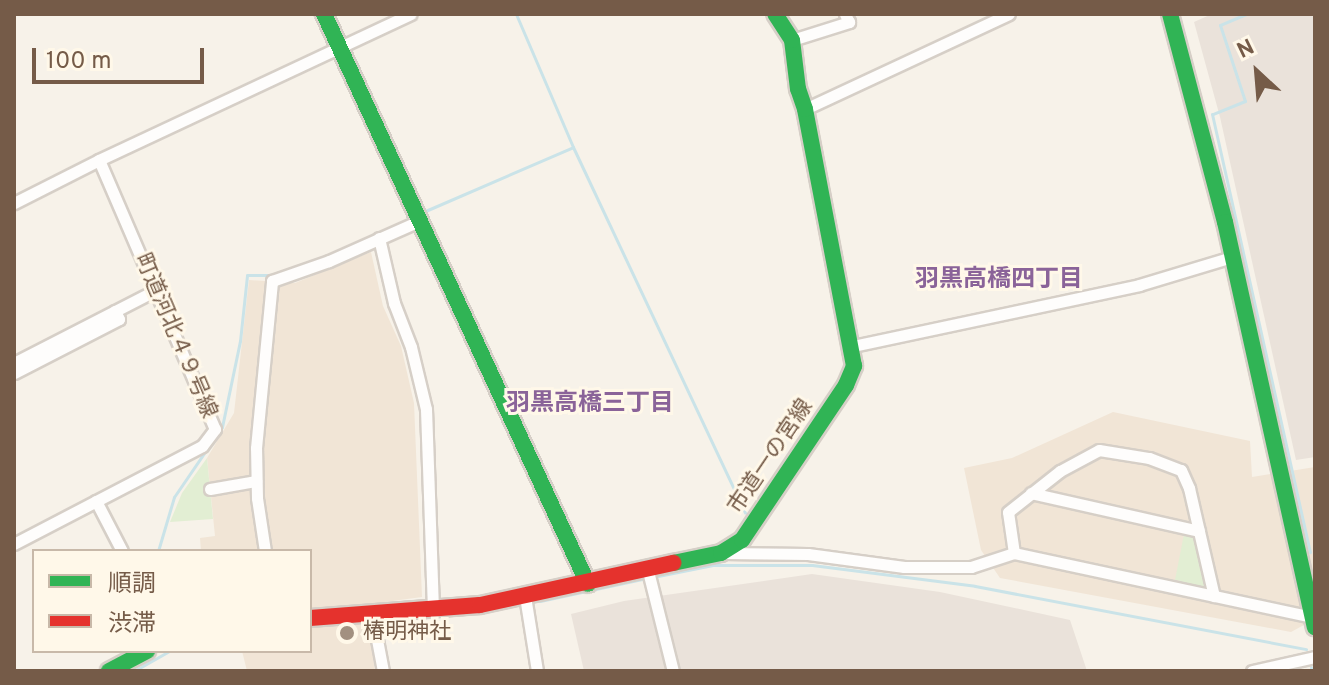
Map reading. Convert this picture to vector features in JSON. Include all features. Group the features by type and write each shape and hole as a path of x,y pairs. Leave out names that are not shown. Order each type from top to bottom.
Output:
{"street":[{"path":"324,14 588,584"},
{"path":"14,203 339,45 410,14"},
{"path":"775,14 792,40 849,22 845,14"},
{"path":"805,109 1009,14"},
{"path":"721,553 808,554 904,567 971,567 1014,553 1214,596 1314,622 1232,257 1170,14"},
{"name":"市道一の宮線","path":"312,618 433,610 525,596 721,553 742,540 846,385 854,366 853,346 805,109 798,89 792,40"},
{"name":"町道河北４９号線","path":"14,544 202,446 215,429 99,160"},
{"path":"265,549 256,481 256,448 272,281 329,261 419,221"},
{"path":"379,238 394,303 411,347 426,409 433,610"},
{"path":"853,346 1139,285 1232,257"},
{"path":"14,363 156,290"},
{"path":"14,373 119,319 115,311"},
{"path":"1014,553 1008,512 1060,471 1099,450 1149,458 1181,470 1214,596"},
{"path":"210,489 256,481"},
{"path":"1031,493 1199,531"},
{"path":"96,501 121,549"},
{"path":"648,571 673,671"},
{"path":"525,596 537,671"},
{"path":"372,613 383,671"},
{"path":"117,669 144,653"},
{"path":"1252,671 1315,657"}],"shaded area":[{"path":"1212,14 1315,14 1315,457 1296,460 1220,117 1194,22"},
{"path":"371,252 383,306 401,346 414,403 422,597 312,612 312,549 201,549 200,538 215,536 207,458 234,413 249,280 295,283"},
{"path":"1113,412 1250,441 1252,477 1315,467 1315,619 1291,632 1000,578 981,550 964,468 1012,458"},
{"path":"812,574 940,592 1070,620 1087,671 584,671 571,614 624,601"},
{"path":"369,622 375,671 247,671 242,653 312,653 312,627"}],"green space":[{"path":"207,458 213,519 170,522 182,493"},
{"path":"1184,534 1197,535 1208,593 1180,587 1181,581 1175,580"}],"waterway":[{"path":"516,14 573,147 745,513"},
{"path":"1246,14 1220,25 1245,101 1212,114 1310,552"},
{"path":"423,212 573,147"},
{"path":"391,228 412,217"},
{"path":"159,549 174,497 222,427 240,341 247,275 273,275"},
{"path":"653,577 713,565 812,565 975,586 1306,649"},
{"path":"540,601 646,578"},
{"path":"134,671 166,653"}],"traffic: fast":[{"path":"324,14 588,584"},
{"path":"673,563 721,553 742,540 846,385 854,366 805,109 798,89 792,40 775,14"},
{"path":"1170,14 1225,222 1315,627"},
{"path":"109,671 143,653"}],"traffic: jam":[{"path":"312,618 480,605 673,563"}],"place":[{"name":"椿明神社","path":"347,633"}],"district":[{"name":"羽黒高橋四丁目","path":"999,281"},
{"name":"羽黒高橋三丁目","path":"590,405"}]}
